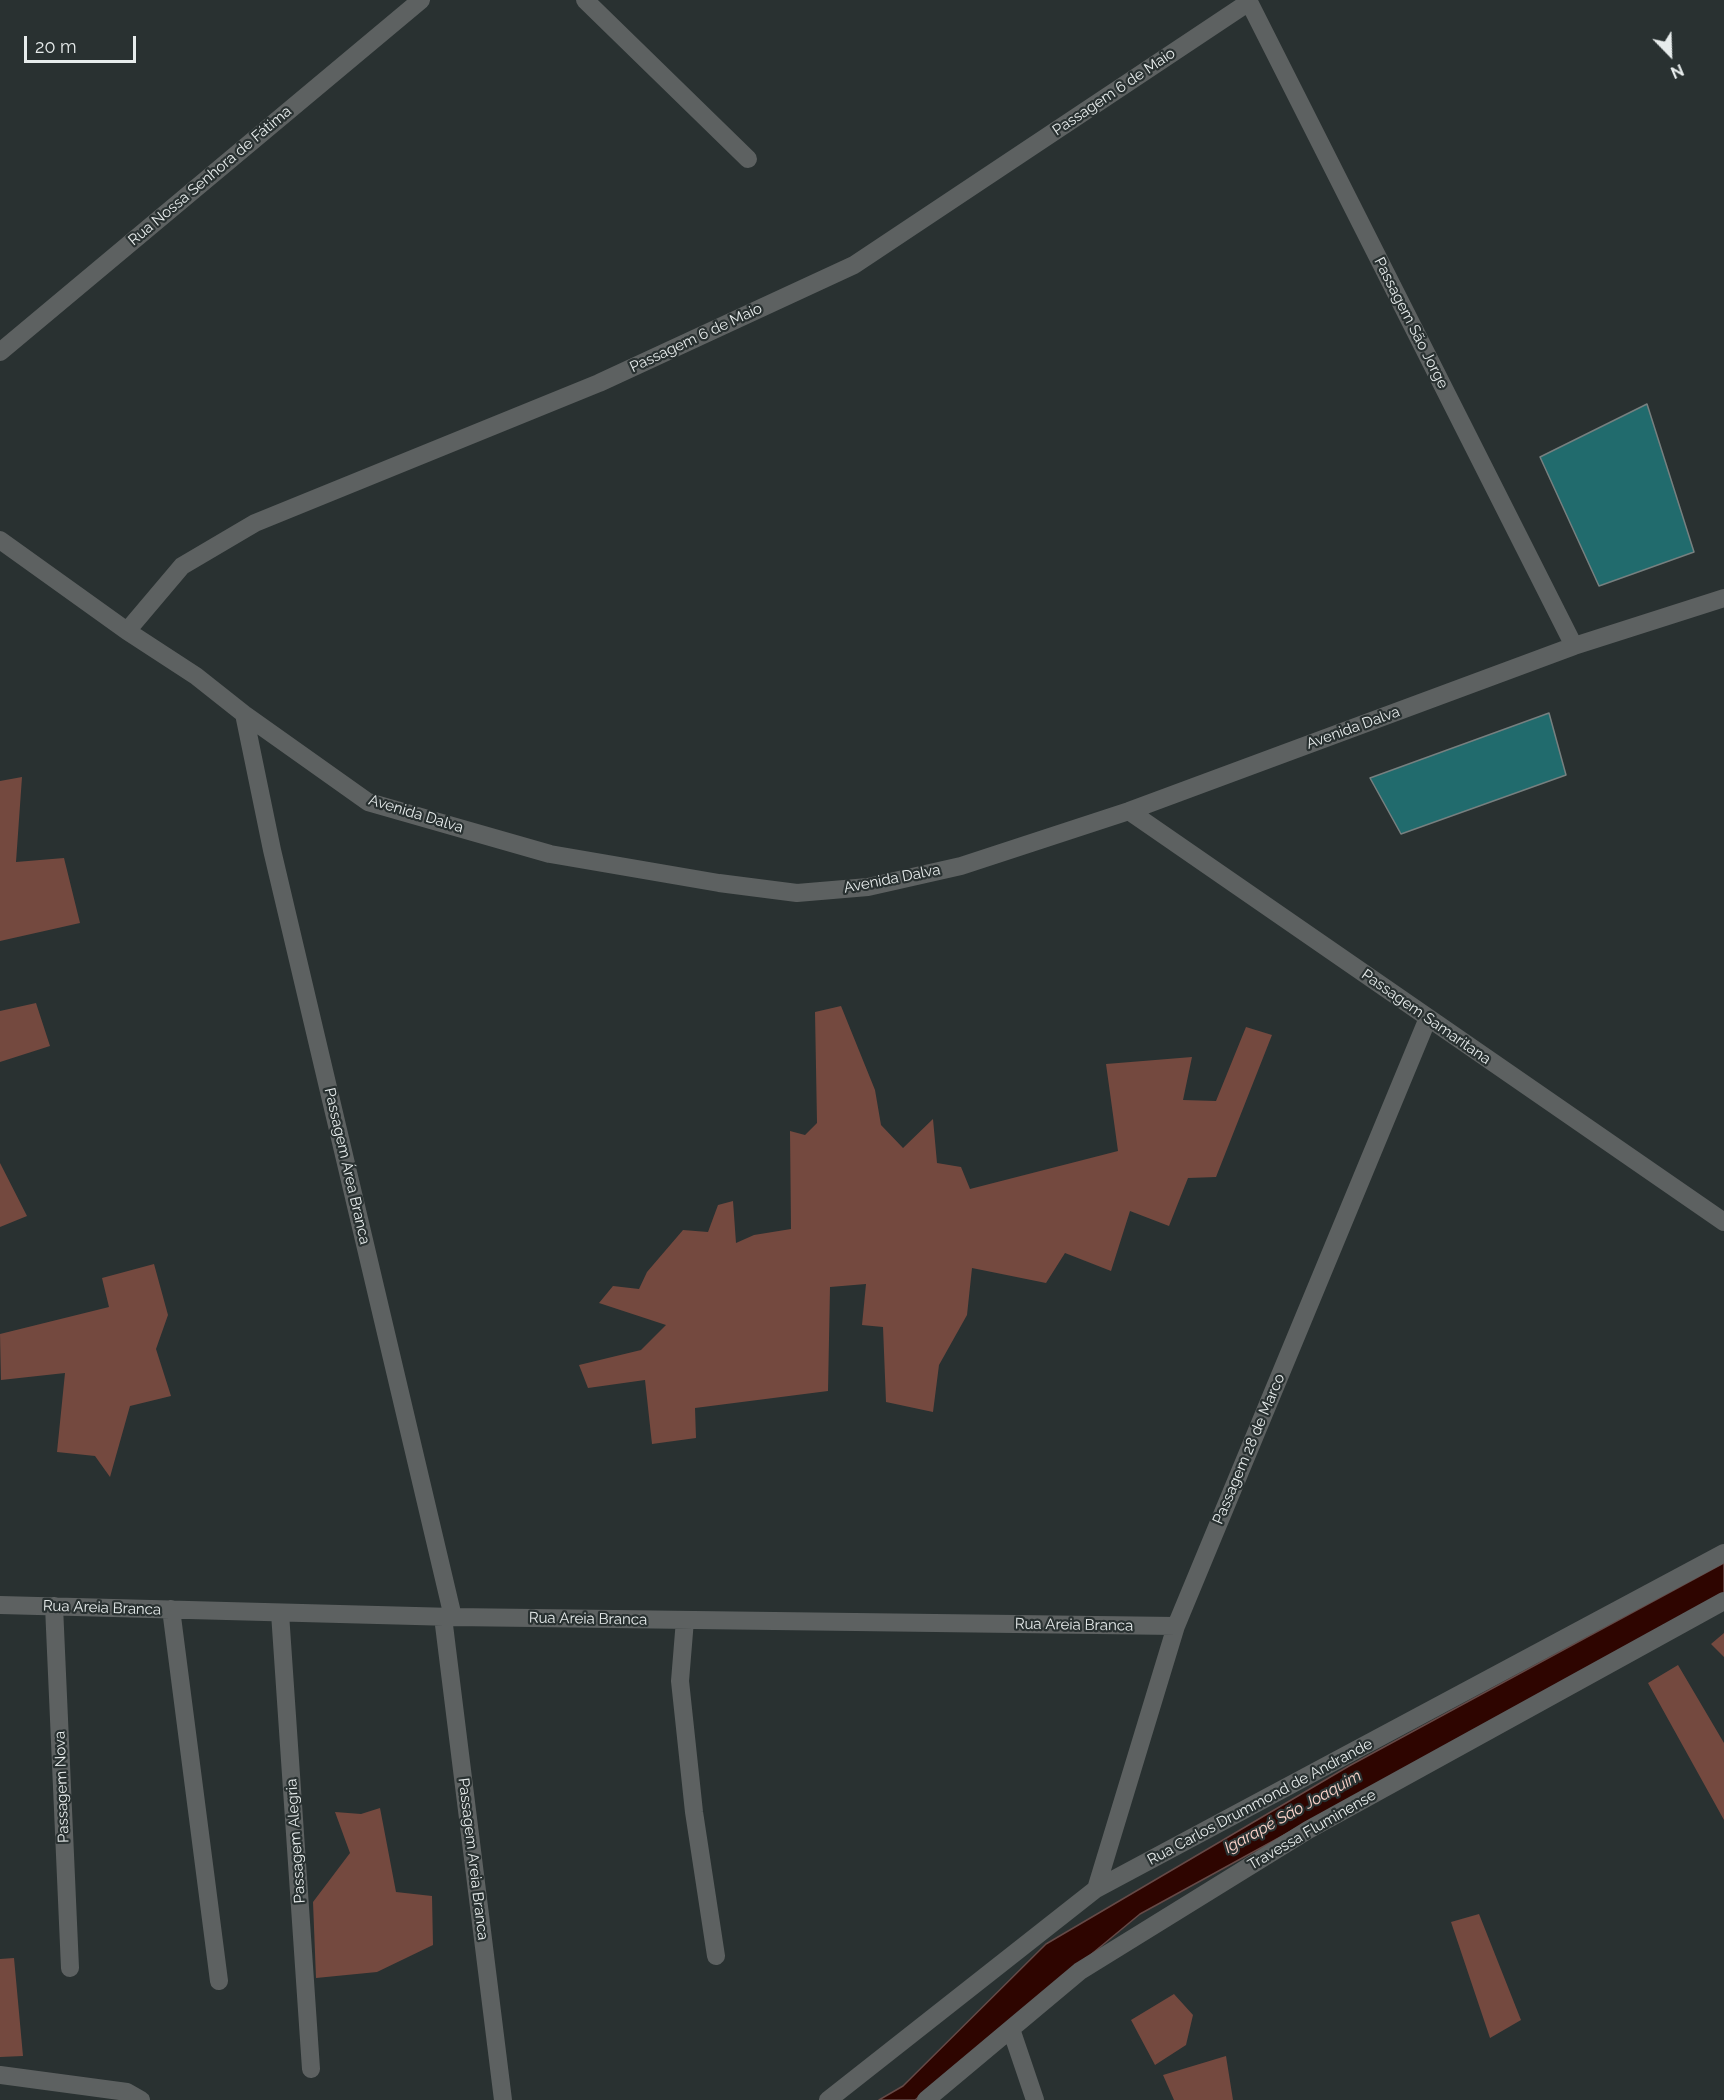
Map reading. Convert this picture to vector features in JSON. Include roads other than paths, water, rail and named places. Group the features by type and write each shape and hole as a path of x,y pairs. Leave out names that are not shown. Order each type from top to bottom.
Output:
{"street":[{"name":"Rua Nossa Senhora de Fátima","path":"0,352 421,0"},
{"path":"585,0 748,159"},
{"name":"Passagem 6 de Maio","path":"127,631 182,567 255,523 599,383 854,265 1249,1"},
{"name":"Passagem São Jorge","path":"1249,1 1574,646"},
{"name":"Avenida Dalva","path":"0,540 127,631 196,676 244,714 368,802 550,854 719,883 797,893 868,887 961,866 1129,811 1574,646 1724,598"},
{"name":"Passagem Área Branca","path":"244,714 272,850 448,1617"},
{"name":"Passagem Samaritana","path":"1129,811 1724,1222"},
{"name":"Passagem 28 de Marco","path":"1096,1889 1176,1626 1428,1018"},
{"name":"Rua Carlos Drummond de Andrande","path":"828,2100 1096,1889 1724,1553"},
{"name":"Travessa Fluminense","path":"926,2100 1080,1971 1308,1830 1724,1601"},
{"name":"Rua Areia Branca","path":"0,1605 448,1617 1176,1626"},
{"name":"Passagem Nova","path":"54,1606 70,1968"},
{"path":"171,1609 219,1981"},
{"name":"Passagem Alegria","path":"280,1613 311,2069"},
{"name":"Passagem Areia Branca","path":"448,1617 503,2100"},
{"path":"685,1620 680,1681 694,1812 717,1956"},
{"path":"1011,2029 1035,2100"},
{"path":"0,2075 127,2092 141,2100"}],"water":[{"name":"Igarapé São Joaquim","path":"1724,1563 1724,1594 1140,1914 915,2100 879,2100 903,2086 1046,1944 1349,1766"}]}
